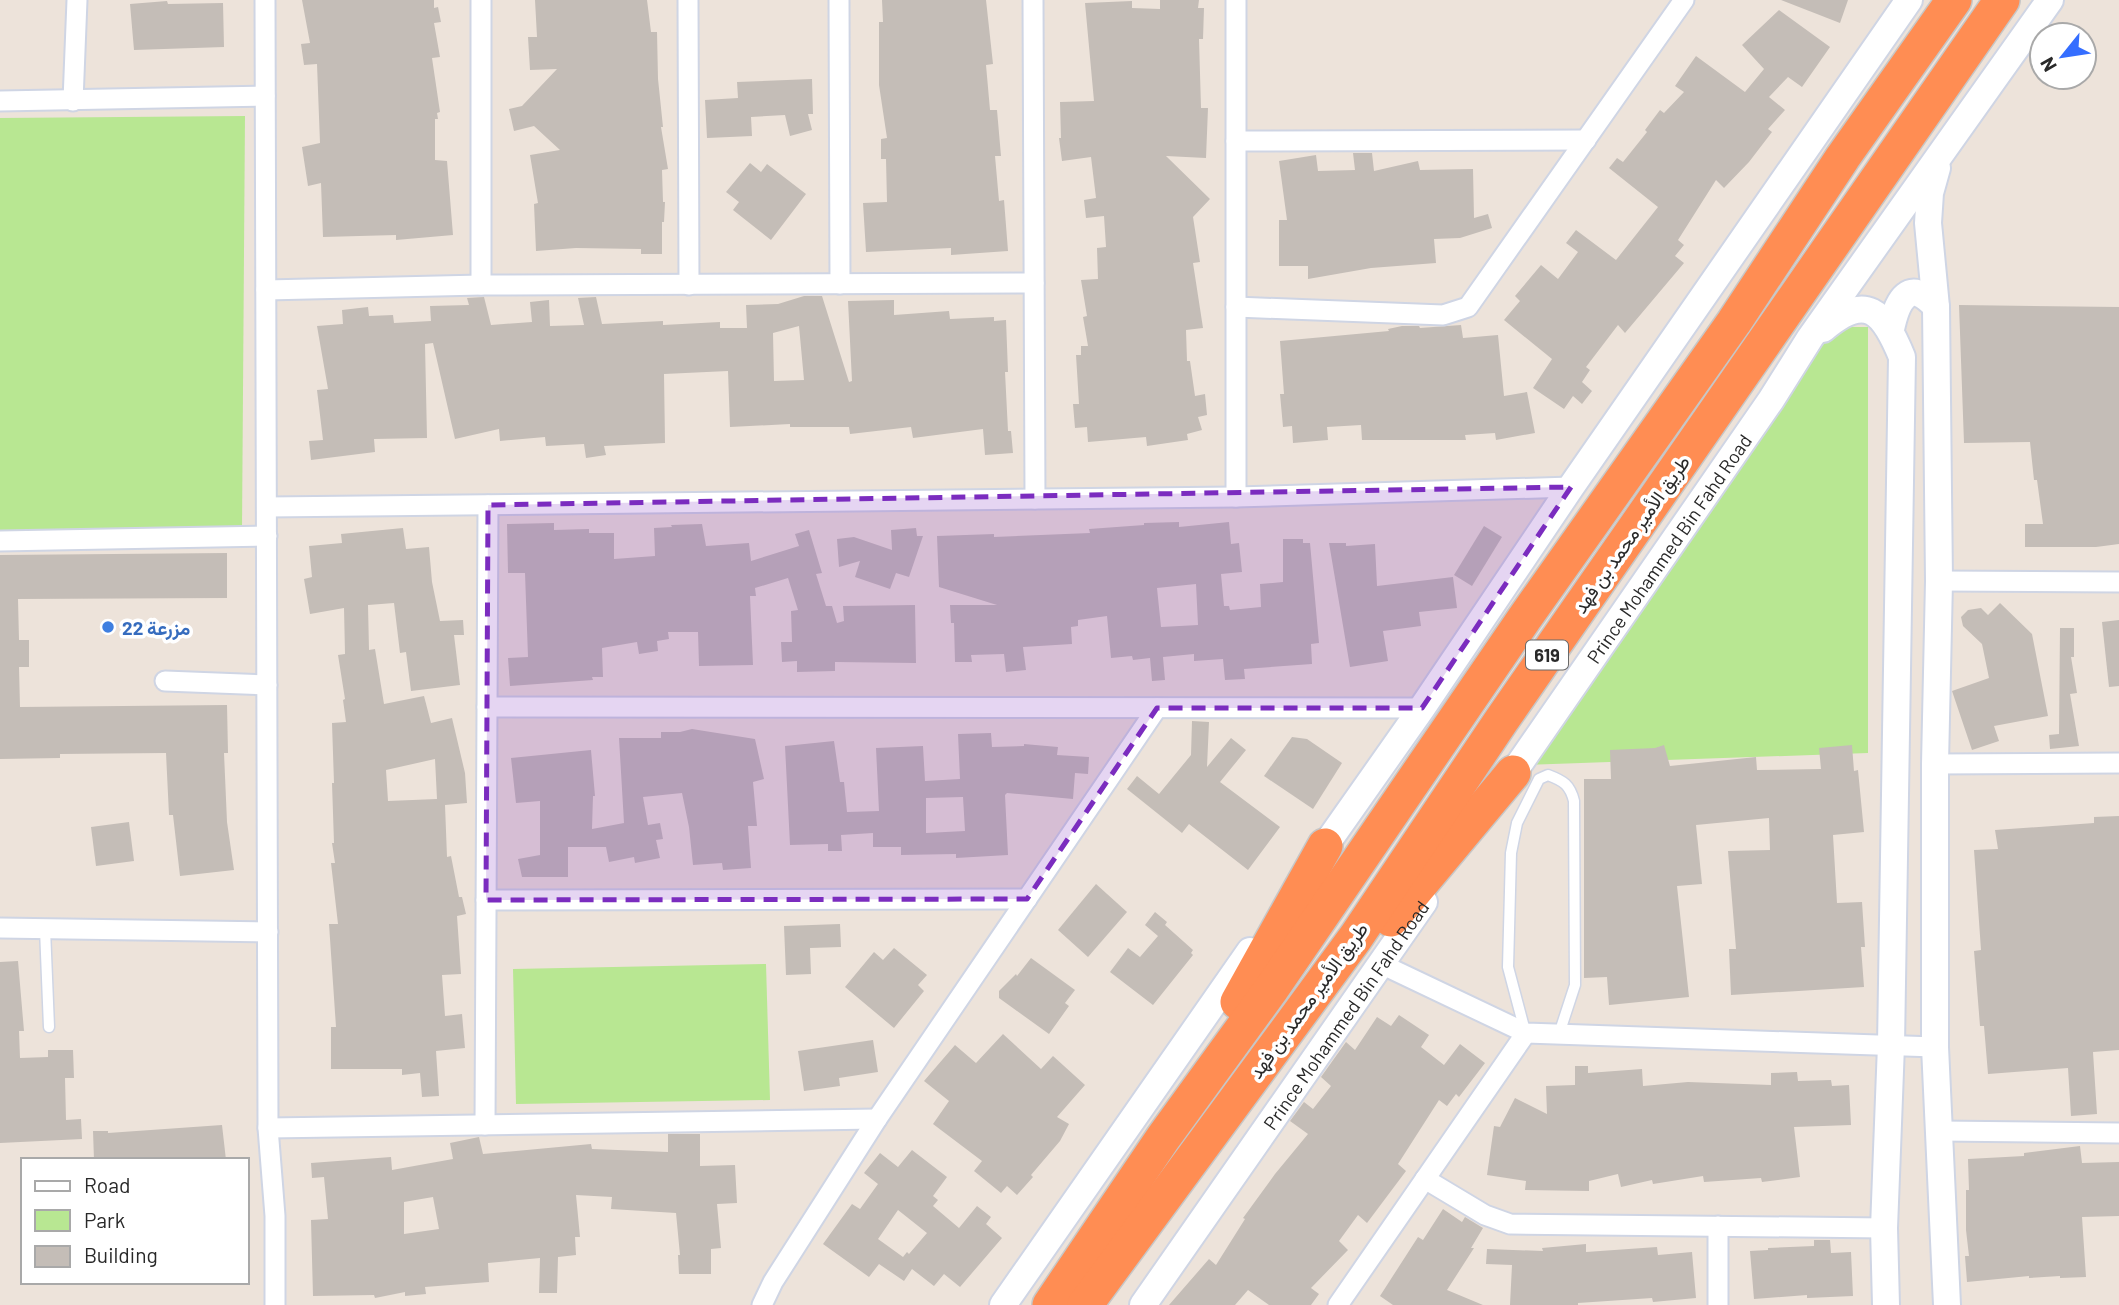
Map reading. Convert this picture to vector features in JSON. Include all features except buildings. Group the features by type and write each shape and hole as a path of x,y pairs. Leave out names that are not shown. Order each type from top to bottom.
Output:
{"highway":[{"name":"طريق الأمير محمد بن فهد","path":"1050,1305 1163,1138 1272,989 1524,619 1726,333 1843,157 1954,0"},
{"name":"طريق الأمير محمد بن فهد","path":"1085,1305 1356,937 1508,710 2002,0"},
{"path":"1211,1133 1513,773"},
{"path":"1163,1138 1325,846"}],"main road":[{"path":"1889,27 1894,0"},
{"path":"1003,1305 1422,708 1571,487 1909,0"},
{"name":"Prince Mohammed Bin Fahd Road","path":"1143,1305 1513,773 1810,338 2050,0"},
{"path":"1942,152 1930,193 1928,223 1936,307 1939,581 1935,764 1935,1046 1947,1305"},
{"path":"1891,329 1899,302 1906,295 1916,293 1927,296 1936,307"},
{"path":"1810,338 1840,315 1858,308 1877,313 1891,329 1902,357 1891,1045 1884,1228 1886,1305"}],"street":[{"path":"73,101 77,0"},
{"path":"265,0 268,1128 275,1216 275,1305"},
{"path":"481,0 481,285"},
{"path":"688,0 689,285"},
{"path":"839,0 841,284"},
{"path":"1033,0 1035,499"},
{"path":"1236,0 1236,497"},
{"path":"1236,307 1443,315 1468,307 1684,0"},
{"path":"0,101 265,96"},
{"path":"1236,141 1586,140"},
{"path":"266,290 481,285 1034,283"},
{"path":"267,507 1236,497 1571,487"},
{"path":"485,1125 488,505"},
{"path":"0,541 267,536"},
{"path":"1939,581 2119,582"},
{"path":"166,681 267,685"},
{"path":"487,707 1422,708"},
{"path":"762,1305 773,1282 877,1119 1157,708"},
{"path":"1935,764 2119,763"},
{"path":"486,900 1027,899"},
{"path":"0,928 268,932"},
{"path":"1381,964 1526,1033 1935,1046"},
{"path":"1338,1305 1526,1033"},
{"path":"268,1128 877,1119"},
{"path":"1940,1131 2119,1133"},
{"path":"1425,1179 1485,1215 1510,1224 1884,1228"},
{"path":"1717,1305 1718,1226"}],"lane":[{"path":"1526,1033 1508,967 1510,853 1517,823 1539,779 1548,775 1563,780 1571,789 1574,801 1575,985 1559,1034"},
{"path":"45,929 49,1027"}],"highlighted area":[{"path":"1571,487 1422,708 1157,708 1027,899 486,900 488,505"}],"green space":[{"path":"245,116 242,529 0,533 0,118"},
{"path":"1835,327 1868,327 1868,753 1524,765"},
{"path":"766,964 770,1100 516,1104 513,969"}],"place":[{"name":"مزرعة 22","path":"108,627"}]}
